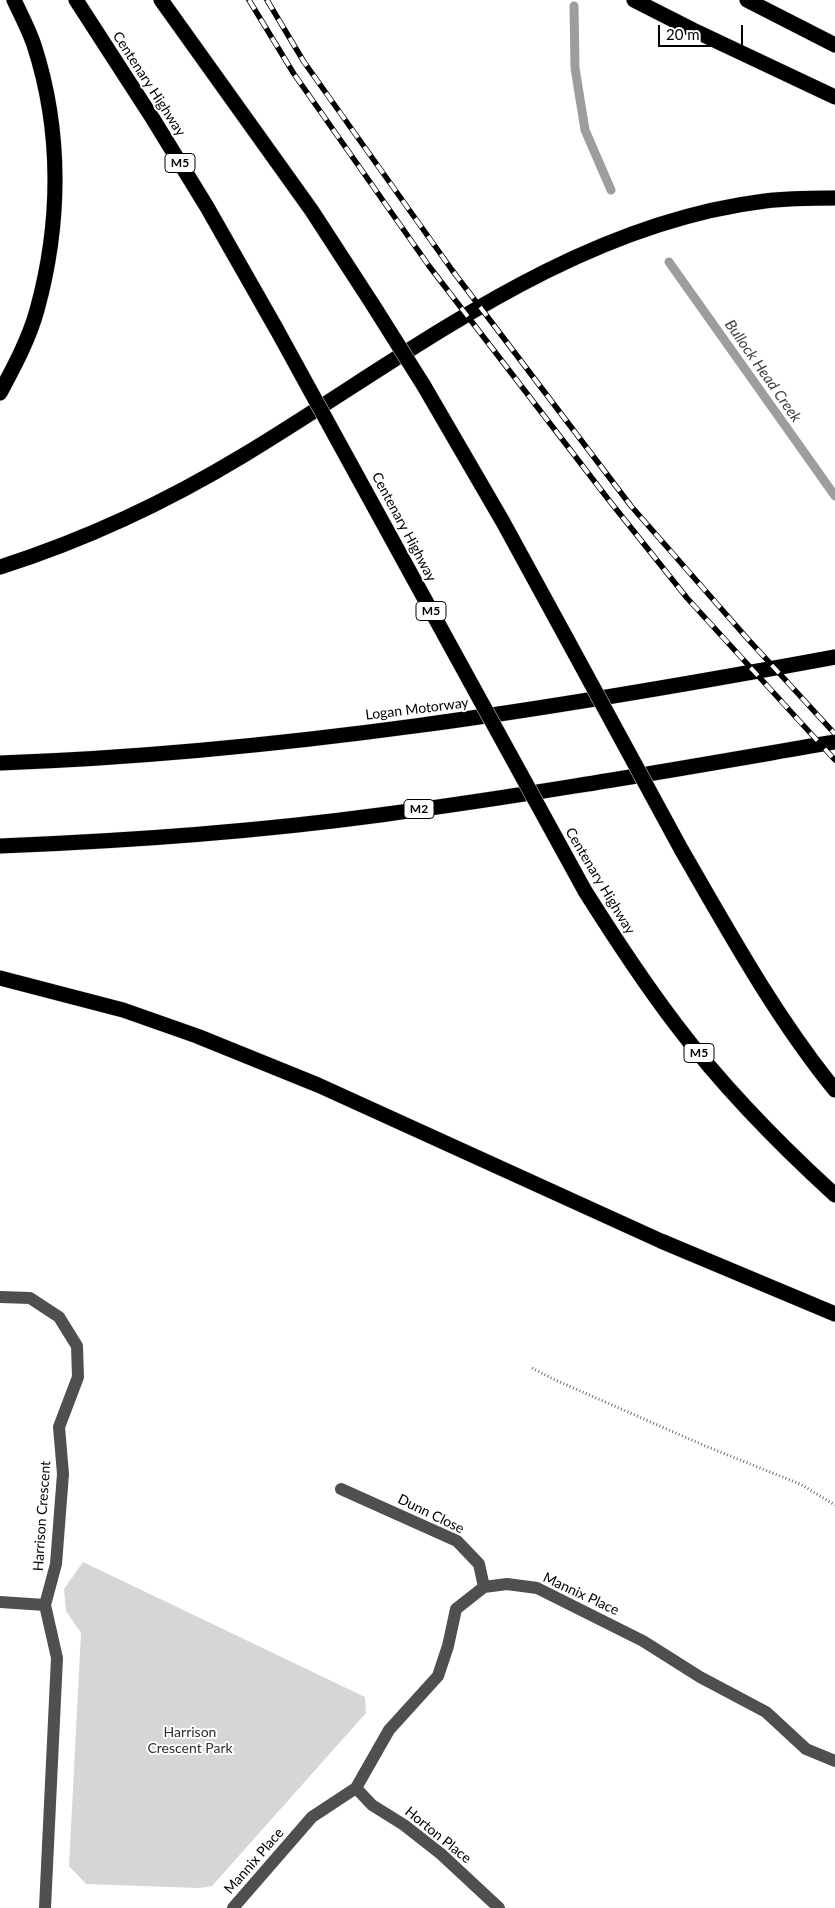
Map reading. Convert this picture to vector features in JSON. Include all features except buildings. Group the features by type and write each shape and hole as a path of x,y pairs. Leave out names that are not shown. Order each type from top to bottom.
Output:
{"highway":[{"path":"0,393 17,360 37,312 47,266 56,173 53,129 45,82 33,43 14,0"},
{"name":"Centenary Highway","path":"76,0 207,207 277,330 585,891 631,964 678,1027 731,1092 786,1149 835,1195"},
{"path":"161,0 312,211 424,386 503,522 681,849 736,945 781,1017 835,1090"},
{"path":"634,0 835,98"},
{"path":"747,0 835,45"},
{"path":"0,567 97,529 190,486 243,456 431,336 503,293 608,243 655,226 710,211 766,201 835,198"},
{"name":"Logan Motorway","path":"0,763 62,761 270,744 453,721 654,690 835,657"},
{"name":"M2","path":"0,846 101,842 179,836 378,816 576,786 835,742"},
{"path":"0,978 123,1010 197,1036 318,1084 661,1241 835,1314"}],"street":[{"name":"Harrison Crescent","path":"0,1297 30,1298 59,1317 77,1346 78,1377 59,1427 63,1474 57,1555 45,1605 57,1658 45,1908"},
{"name":"Dunn Close","path":"341,1489 457,1541 479,1564 484,1588"},
{"name":"Mannix Place","path":"233,1908 312,1817 356,1788 389,1730 438,1676 448,1646 456,1609 484,1588 507,1584 537,1588 546,1592 643,1641 700,1677 766,1712 806,1749 835,1761"},
{"path":"0,1602 45,1605"},
{"name":"Horton Place","path":"356,1788 372,1805 404,1825 441,1854 499,1908"}],"path":[{"path":"532,1368 553,1380 702,1445 800,1484 835,1505"}],"green space":[{"name":"Harrison Crescent Park","path":"83,1562 365,1697 366,1713 212,1886 199,1888 86,1884 69,1866 81,1633 66,1611 64,1589"}],"waterway":[{"name":"Bullock Head Creek","path":"574,6 575,68 585,130 611,190"},
{"name":"Bullock Head Creek","path":"669,262 835,496"}],"railway":[{"path":"249,0 294,74 429,266 608,499 687,598 835,760"},
{"path":"267,0 304,62 452,270 631,506 746,637 835,734"}]}
